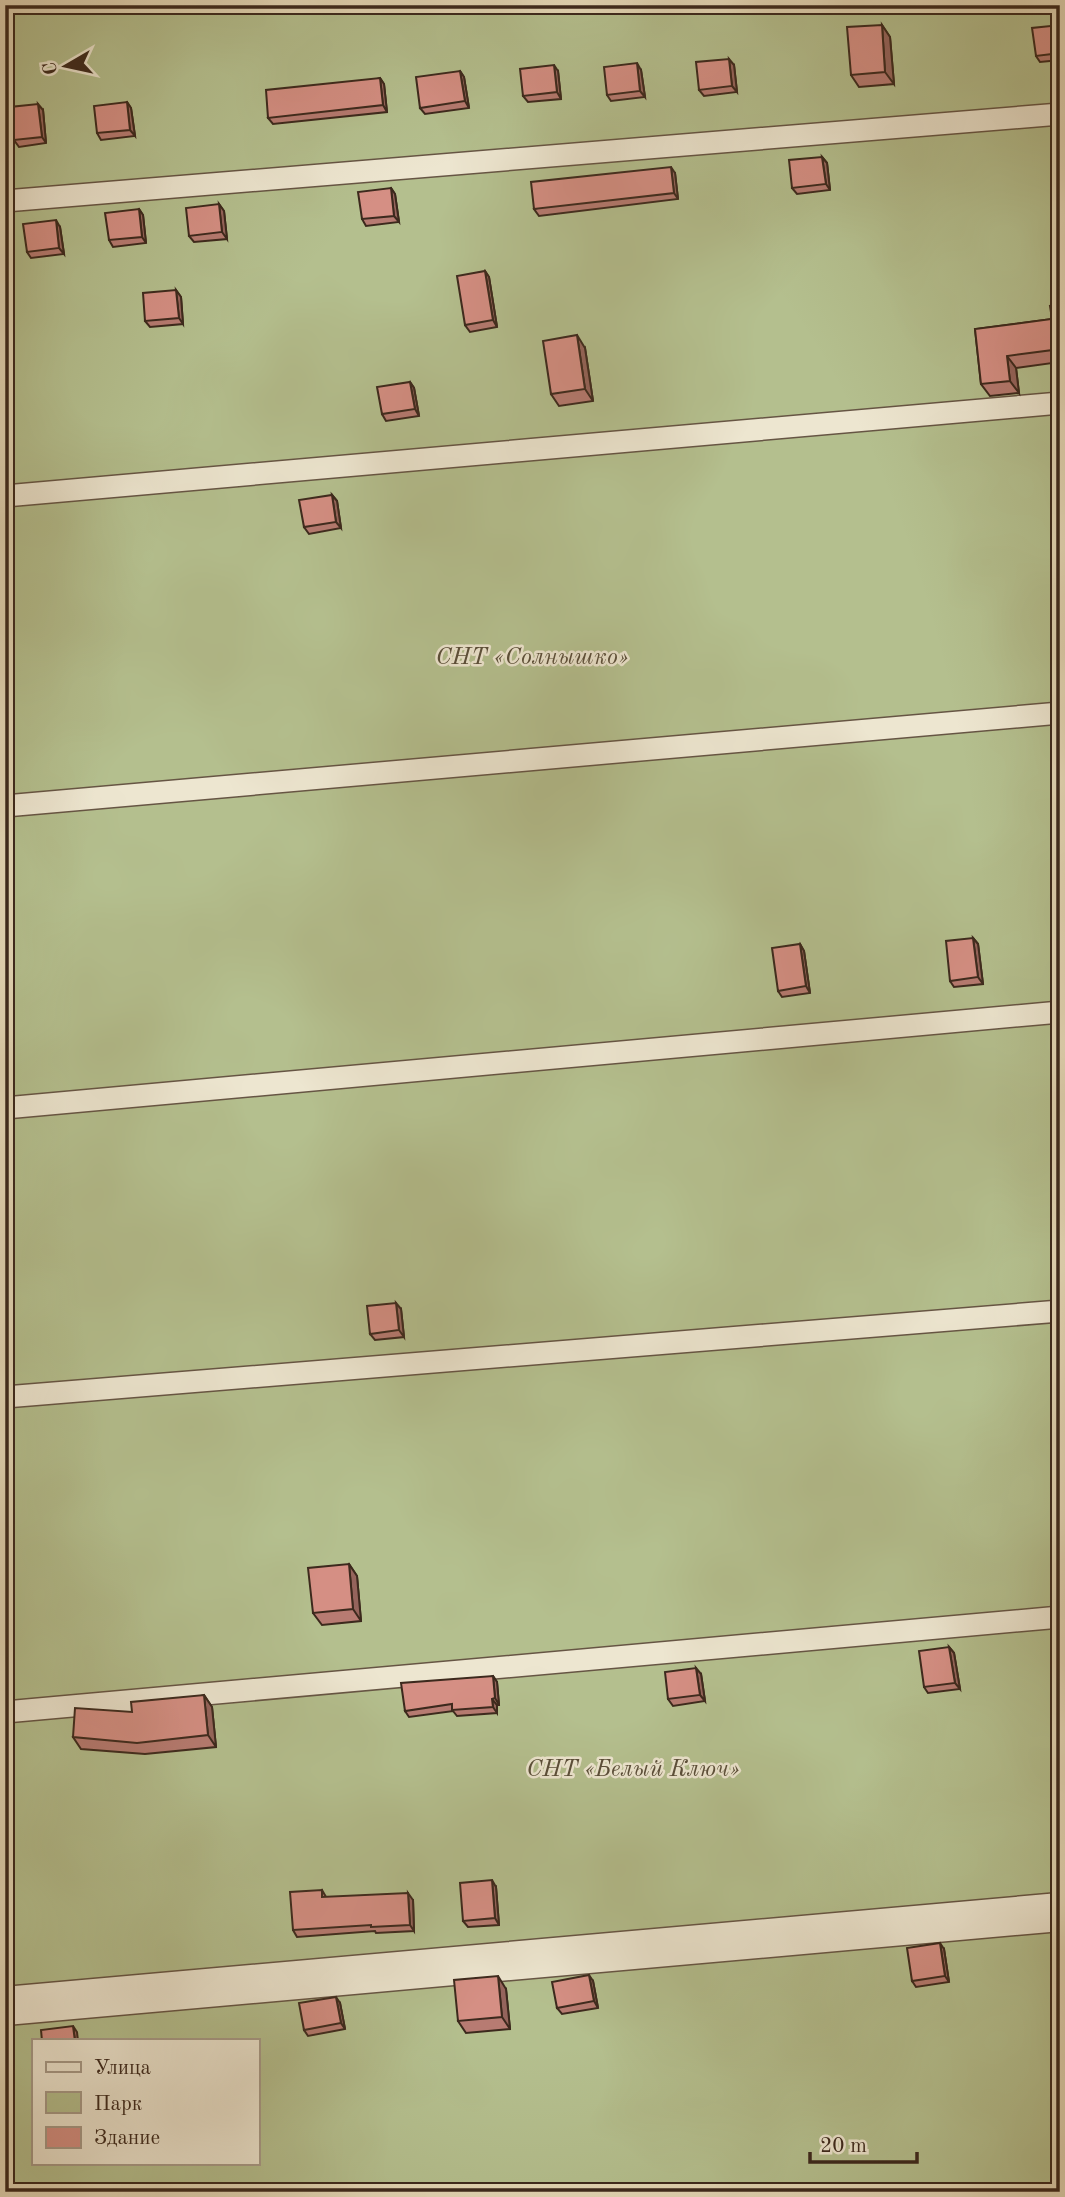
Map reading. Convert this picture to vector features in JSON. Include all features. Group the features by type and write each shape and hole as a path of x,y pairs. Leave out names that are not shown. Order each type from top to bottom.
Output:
{"street":[{"path":"5,2006 1060,1912"}],"lane":[{"path":"5,201 1060,114"},
{"path":"5,496 1060,403"},
{"path":"5,806 1060,713"},
{"path":"5,1108 1060,1012"},
{"path":"5,1397 1060,1311"},
{"path":"5,1712 1060,1617"}],"green space":[{"name":"СНТ «Солнышко»","path":"5,5 1060,5 1060,2192 5,2192"}],"building":[{"path":"882,25 885,72 851,75 847,27"},
{"path":"1060,25 1060,53 1036,56 1032,28"},
{"path":"729,59 732,86 699,90 696,62"},
{"path":"637,63 640,91 607,95 604,67"},
{"path":"554,65 557,92 523,96 520,69"},
{"path":"460,71 465,101 420,108 416,77"},
{"path":"380,78 383,105 268,118 266,90"},
{"path":"127,102 130,130 97,133 94,106"},
{"path":"38,104 42,137 14,140 10,107"},
{"path":"822,157 826,184 792,188 789,160"},
{"path":"671,167 674,193 534,209 531,182"},
{"path":"391,188 394,216 362,219 358,192"},
{"path":"219,204 222,232 189,236 186,208"},
{"path":"139,209 142,237 109,240 105,213"},
{"path":"56,220 59,248 27,252 23,224"},
{"path":"485,271 493,320 465,325 457,276"},
{"path":"176,290 179,318 145,321 143,293"},
{"path":"1060,305 1060,349 1007,356 1010,381 981,384 975,329 1052,319 1050,306"},
{"path":"577,335 585,389 551,394 543,341"},
{"path":"410,382 415,409 382,414 377,387"},
{"path":"332,495 336,522 304,527 299,500"},
{"path":"973,938 978,977 950,981 946,941"},
{"path":"800,944 806,986 778,991 772,948"},
{"path":"1052,1219 1060,1219 1060,1251 1054,1251"},
{"path":"396,1303 399,1330 370,1334 367,1306"},
{"path":"349,1564 353,1609 313,1613 308,1568"},
{"path":"949,1647 955,1683 924,1687 919,1651"},
{"path":"696,1668 700,1695 668,1699 665,1672"},
{"path":"493,1676 493,1707 452,1710 452,1704 405,1711 401,1683"},
{"path":"204,1695 208,1735 137,1743 73,1737 75,1708 132,1712 131,1702"},
{"path":"492,1880 495,1918 463,1921 460,1883"},
{"path":"322,1890 322,1897 408,1893 410,1925 293,1930 290,1892"},
{"path":"940,1943 945,1976 912,1981 907,1948"},
{"path":"589,1975 594,2001 557,2008 552,1982"},
{"path":"498,1976 502,2017 458,2021 454,1980"},
{"path":"336,1997 341,2023 304,2030 299,2003"},
{"path":"73,2026 75,2039 42,2039 41,2030"}],"park label":[{"name":"СНТ «Белый Ключ»","path":"633,1770"}]}
